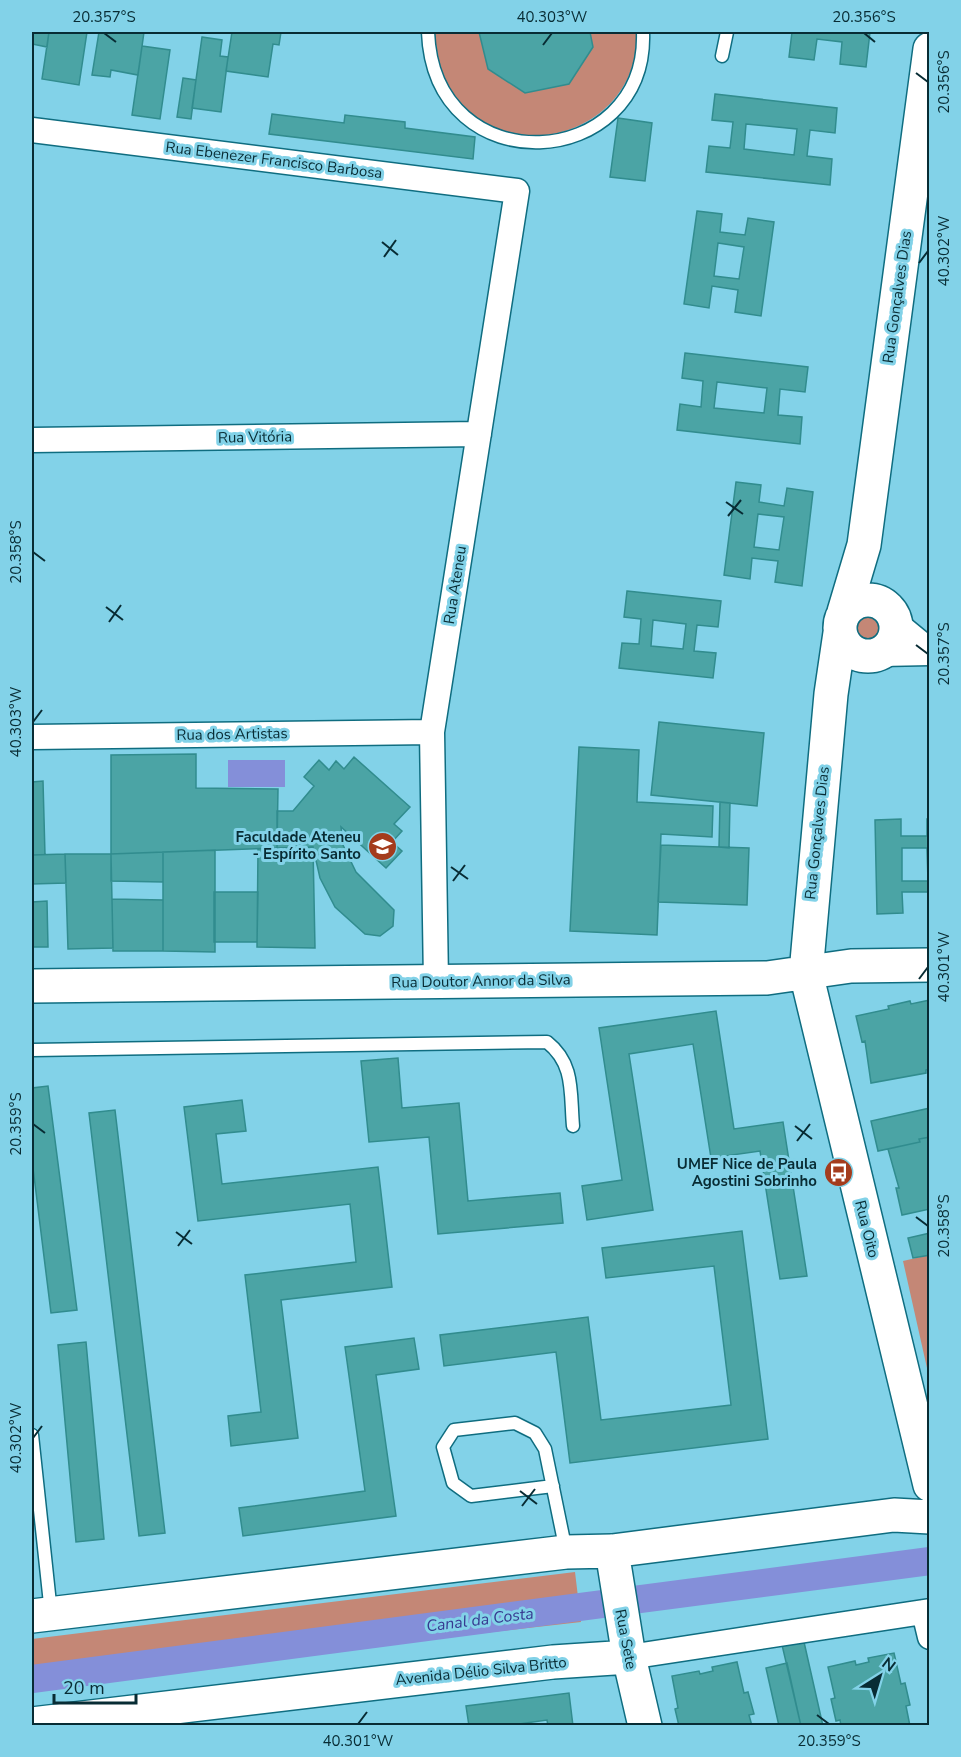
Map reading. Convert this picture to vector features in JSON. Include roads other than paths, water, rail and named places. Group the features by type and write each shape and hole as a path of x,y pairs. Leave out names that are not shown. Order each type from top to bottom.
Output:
{"street":[{"name":"Rua Gonçalves Dias","path":"806,973 807,939 831,694 842,623 864,545 926,109 930,49"},
{"name":"Rua Ebenezer Francisco Barbosa","path":"32,130 517,191"},
{"name":"Rua Ateneu","path":"436,982 432,732 517,191"},
{"name":"Rua Vitória","path":"32,440 479,434"},
{"name":"Rua Gonçalves Dias","path":"864,545 866,567 890,614"},
{"path":"862,600 874,600 930,652 875,655 850,650 842,623 852,604 862,600"},
{"path":"831,694 855,665 890,646 896,635 890,614"},
{"name":"Rua dos Artistas","path":"32,737 432,732"},
{"name":"Rua Doutor Annor da Silva","path":"32,986 767,978 851,966 930,965"},
{"name":"Rua Oito","path":"806,973 930,1485"},
{"path":"41,1615 566,1552 614,1565 894,1515 930,1517"},
{"name":"Rua Sete","path":"614,1565 629,1657 645,1725"},
{"path":"927,1612 930,1637"},
{"name":"Avenida Délio Silva Britto","path":"32,1724 553,1662 629,1657 927,1612"}],"lane":[{"path":"428,32 428,49 439,83 459,112 489,133 505,139 540,143 575,136 606,118 618,105 636,75 641,58 643,32"},
{"path":"722,56 727,32"},
{"path":"32,1050 547,1042 559,1051 568,1066 573,1126"},
{"path":"553,1486 471,1496 453,1483 442,1447 454,1430 515,1423 535,1433 545,1449 553,1486 566,1552"},
{"path":"32,1435 41,1615"}],"water":[{"path":"228,760 285,760 285,787 228,787"}],"waterway":[{"name":"Canal da Costa","path":"32,1679 930,1561"}],"place":[{"name":"Faculdade Ateneu - Espírito Santo","path":"382,846"},
{"name":"UMEF Nice de Paula Agostini Sobrinho","path":"838,1173"}]}
